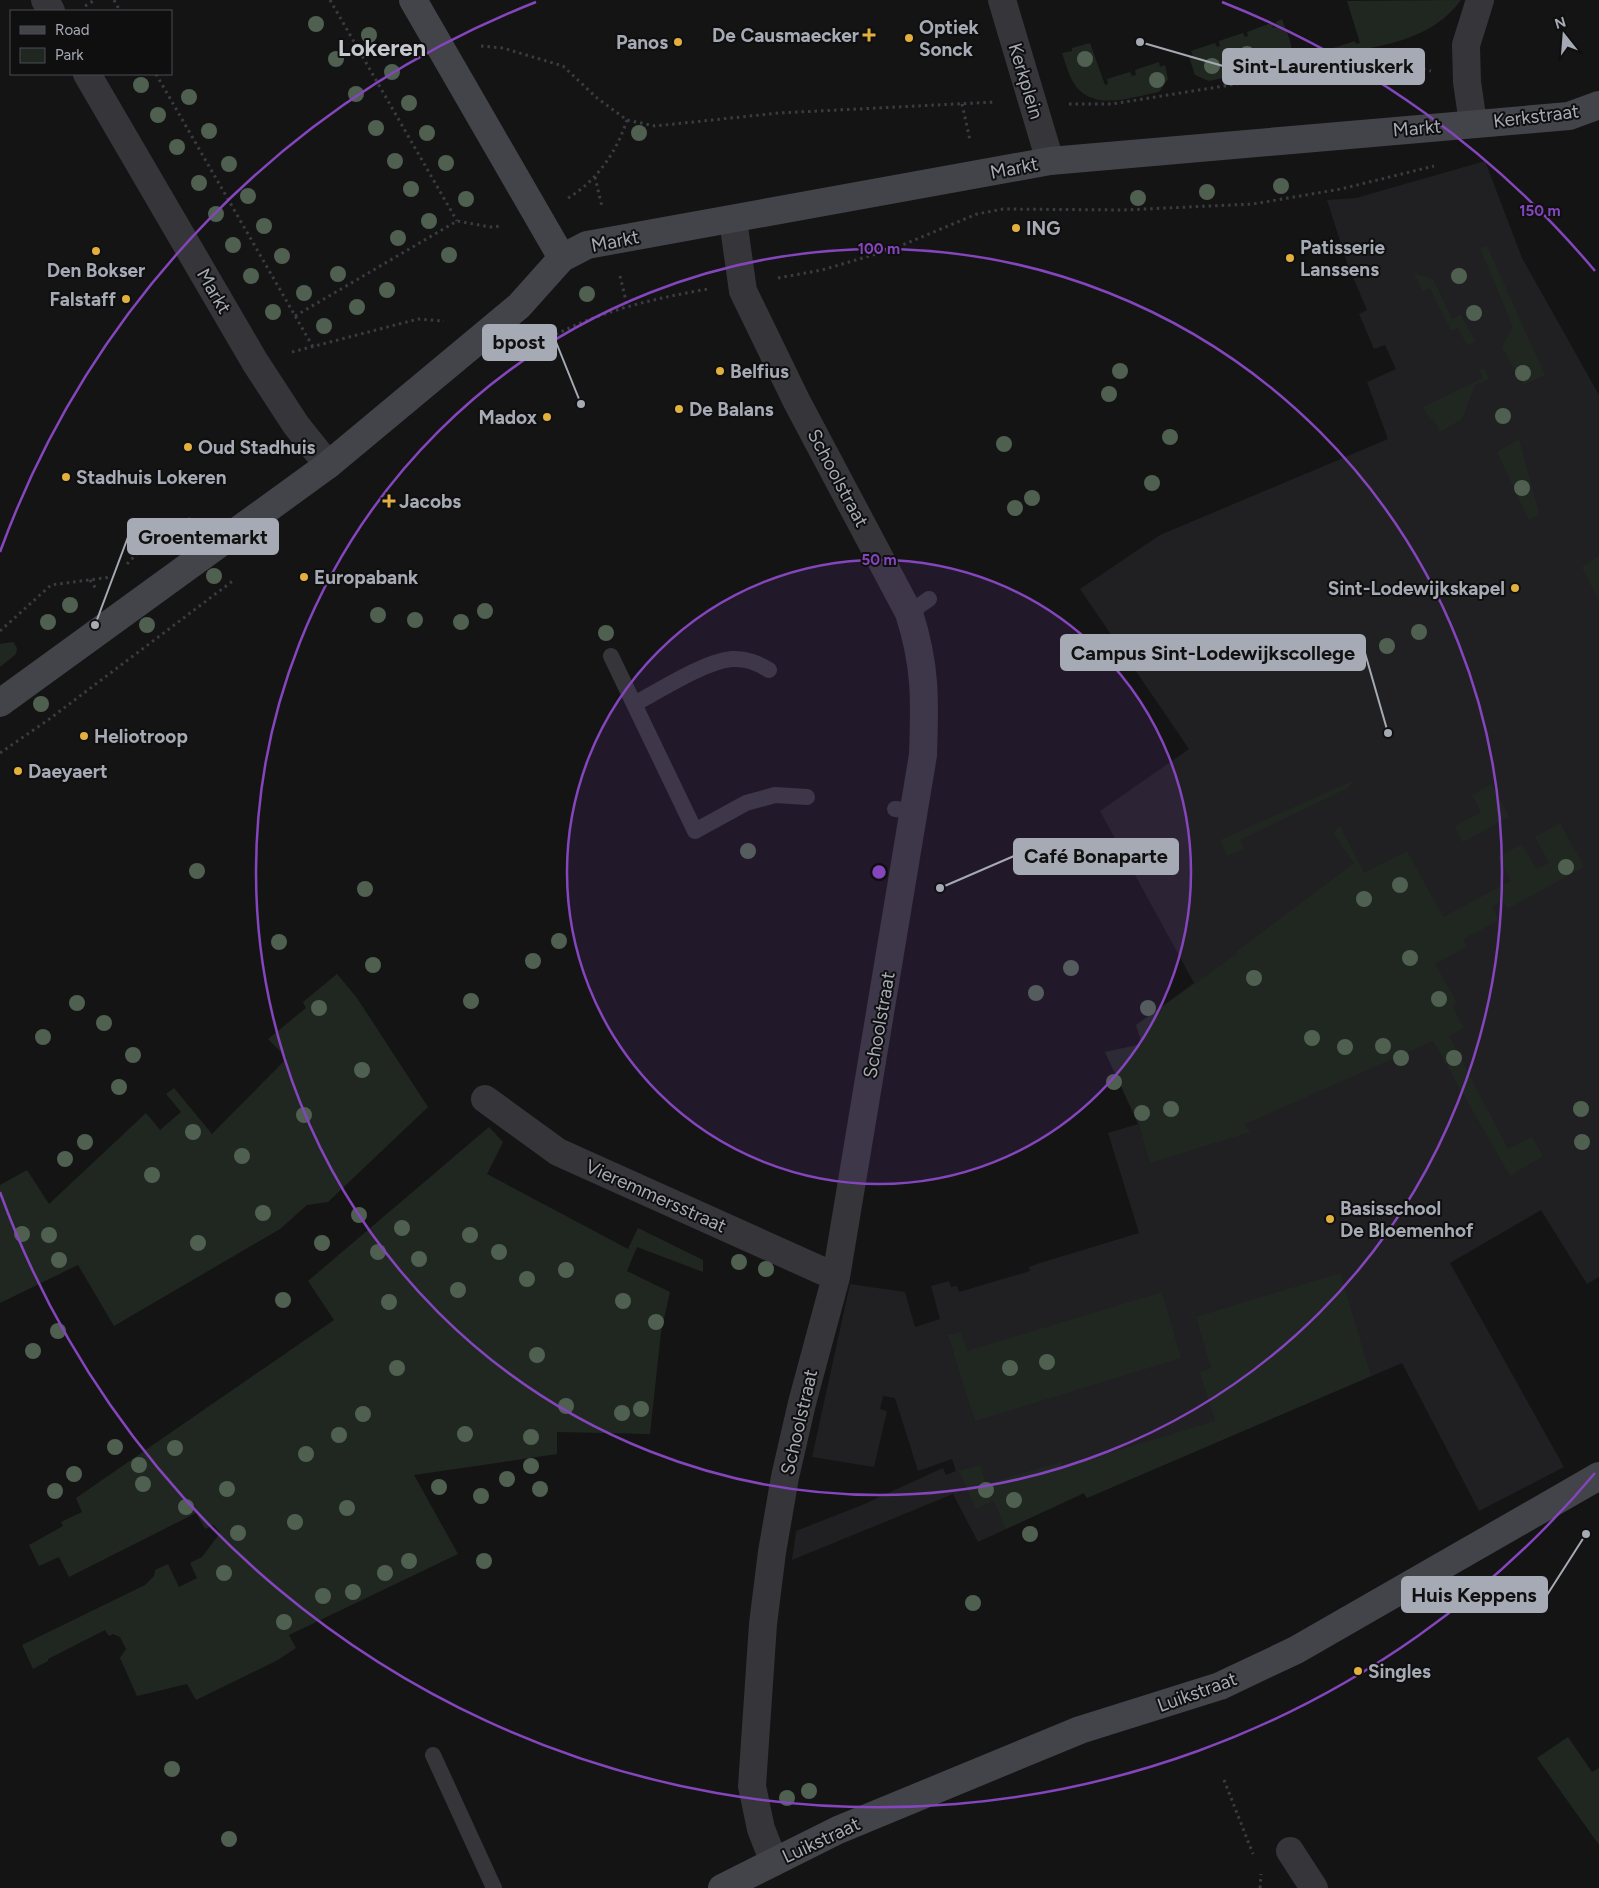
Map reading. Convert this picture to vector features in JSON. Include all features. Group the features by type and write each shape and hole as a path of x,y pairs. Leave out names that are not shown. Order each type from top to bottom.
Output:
{"street":[{"path":"413,0 539,215 562,258"},
{"name":"Kerkplein","path":"1002,0 1050,161"},
{"path":"1473,124 1467,82 1466,45 1480,0"},
{"name":"Markt","path":"88,75 255,362 296,425 328,465 519,306 562,258 587,245 1050,161 1473,124"},
{"name":"Kerkstraat","path":"1473,124 1570,116 1599,105"},
{"name":"Schoolstraat","path":"733,220 743,291 760,328 797,402 919,606 920,647 926,692 923,755 905,810 836,1277 802,1402 785,1477 763,1624 752,1786 761,1829 774,1862"},
{"path":"0,703 328,465"},
{"name":"Vieremmersstraat","path":"485,1099 558,1152 836,1277"},
{"name":"Luikstraat","path":"722,1888 838,1830 1080,1730 1189,1697 1228,1682 1296,1650 1599,1476"},
{"path":"1290,1851 1314,1888"}],"lane":[{"path":"611,656 695,831 746,802 775,795 808,797"},
{"path":"634,704 707,666 732,659 753,661 768,670"},
{"path":"433,1756 494,1888"}],"path":[{"path":"295,316 457,221 330,0"},
{"path":"438,42 503,48 563,66 598,98 627,120 655,126 779,113 1032,101 1112,104 1255,81 1403,64 1467,82"},
{"path":"157,75 313,347"},
{"path":"539,215 579,192 594,176 614,151 627,120"},
{"path":"518,356 550,335 614,309 649,299 831,268 893,249 977,214 1003,209 1124,210 1253,204 1341,188 1445,163 1441,126"},
{"path":"255,362 418,319 497,324"},
{"path":"120,570 150,540 193,516"},
{"path":"0,631 50,585 114,577"},
{"path":"0,753 48,720 235,580"},
{"path":"1224,1780 1255,1858"},
{"path":"1260,1888 1261,1872"}],"shaded area":[{"path":"1485,161 1522,258 1599,395 1599,1277 1587,1284 1541,1210 1450,1263 1564,1467 1479,1511 1402,1363 1087,1498 1084,1493 978,1542 953,1494 792,1560 796,1531 862,1505 943,1468 946,1475 956,1471 952,1459 918,1471 895,1398 883,1396 880,1409 887,1411 874,1467 812,1457 850,1284 905,1292 915,1327 940,1319 931,1286 949,1281 951,1287 957,1286 959,1292 1030,1271 1029,1267 1040,1263 1139,1233 1108,1133 1138,1124 1105,1052 1142,1044 1136,1025 1194,983 1100,811 1189,749 1080,589 1160,535 1388,439 1367,382 1396,369 1385,345 1374,349 1359,314 1367,310 1348,266 1327,200 1356,198"}],"green space":[{"path":"1461,0 1448,15 1432,26 1397,42 1320,57 1318,53 1355,41 1356,44 1360,43 1347,1"},
{"path":"1282,19 1291,44 1291,55 1283,65 1209,81 1195,75 1189,57 1193,55 1191,51 1215,43 1217,47 1220,46 1219,41 1243,33 1245,37 1248,36 1247,32 1271,23 1273,28 1277,27 1276,22"},
{"path":"1090,43 1105,85 1108,84 1107,79 1130,72 1132,76 1136,75 1135,70 1159,62 1160,67 1165,65 1168,79 1159,92 1113,100 1101,100 1091,97 1081,92 1073,82 1062,53"},
{"path":"1487,246 1545,375 1523,385 1502,347 1513,327 1480,248"},
{"path":"1414,273 1433,279 1452,319 1461,315 1475,341 1467,345 1458,328 1451,331 1430,288 1423,291"},
{"path":"1484,368 1489,379 1475,385 1462,419 1440,432 1433,419 1430,420 1423,407 1483,378 1480,370"},
{"path":"1519,439 1539,514 1529,520 1497,452"},
{"path":"1599,556 1599,601 1582,567"},
{"path":"13,642 17,648 16,654 0,667 0,644"},
{"path":"1355,780 1348,788 1240,840 1244,849 1227,856 1220,840"},
{"path":"1492,784 1509,817 1463,842 1455,826 1481,812 1472,795"},
{"path":"1560,823 1584,867 1507,909 1503,900 1492,907 1499,920 1463,939 1466,947 1435,964 1457,1003 1452,1006 1464,1028 1449,1036 1508,1149 1532,1137 1543,1156 1510,1176 1433,1041 1245,1124 1250,1132 1150,1163 1139,1124 1105,1052 1142,1044 1136,1025 1237,954 1236,952 1354,863 1333,833 1340,826 1364,873 1407,851 1443,917 1511,881 1498,857 1522,844 1536,869 1549,863 1535,837"},
{"path":"337,974 357,998 428,1107 328,1202 307,1205 280,1229 114,1326 78,1265 0,1303 0,1185 27,1170 49,1204 146,1113 160,1130 181,1112 166,1094 174,1088 212,1134 287,1058 268,1039 306,1008 303,1002"},
{"path":"489,1127 503,1142 487,1174 628,1249 638,1228 703,1260 703,1272 637,1247 627,1271 670,1292 661,1332 650,1434 557,1432 557,1454 414,1475 458,1554 289,1635 296,1648 276,1661 196,1700 187,1684 137,1696 120,1658 126,1649 120,1637 113,1634 109,1636 105,1630 48,1659 48,1661 33,1669 22,1645 145,1585 154,1576 155,1570 168,1564 179,1587 197,1578 190,1563 202,1557 220,1533 214,1525 205,1529 196,1513 69,1577 59,1557 39,1566 29,1545 63,1526 61,1522 82,1512 76,1498 334,1320 308,1281"},
{"path":"1340,1273 1371,1376 1087,1498 1084,1493 1006,1529 994,1501 976,1509 959,1471 980,1465 986,1484 1061,1462 1063,1467 1215,1421 1200,1372 1211,1368 1196,1317"},
{"path":"1162,1292 1181,1358 975,1421 948,1335 961,1332 967,1351"},
{"path":"1568,1737 1592,1772 1599,1768 1599,1845 1537,1758"}],"place":[{"name":"De Causmaecker","path":"869,35"},
{"name":"Optiek Sonck","path":"909,38"},
{"name":"Panos","path":"678,42"},
{"name":"Sint-Laurentiuskerk","path":"1140,42"},
{"name":"ING","path":"1016,228"},
{"name":"Den Bokser","path":"96,251"},
{"name":"Patisserie Lanssens","path":"1290,258"},
{"name":"Falstaff","path":"126,299"},
{"name":"Belfius","path":"720,371"},
{"name":"bpost","path":"581,404"},
{"name":"De Balans","path":"679,409"},
{"name":"Madox","path":"547,417"},
{"name":"Oud Stadhuis","path":"188,447"},
{"name":"Stadhuis Lokeren","path":"66,477"},
{"name":"Jacobs","path":"389,501"},
{"name":"Europabank","path":"304,577"},
{"name":"Sint-Lodewijkskapel","path":"1515,588"},
{"name":"Groentemarkt","path":"95,625"},
{"name":"Campus Sint-Lodewijkscollege","path":"1388,733"},
{"name":"Heliotroop","path":"84,736"},
{"name":"Daeyaert","path":"18,771"},
{"name":"Café Bonaparte","path":"940,888"},
{"name":"Basisschool De Bloemenhof","path":"1330,1219"},
{"name":"Huis Keppens","path":"1586,1534"},
{"name":"Singles","path":"1358,1671"}],"district":[{"name":"Lokeren","path":"382,47"}]}
